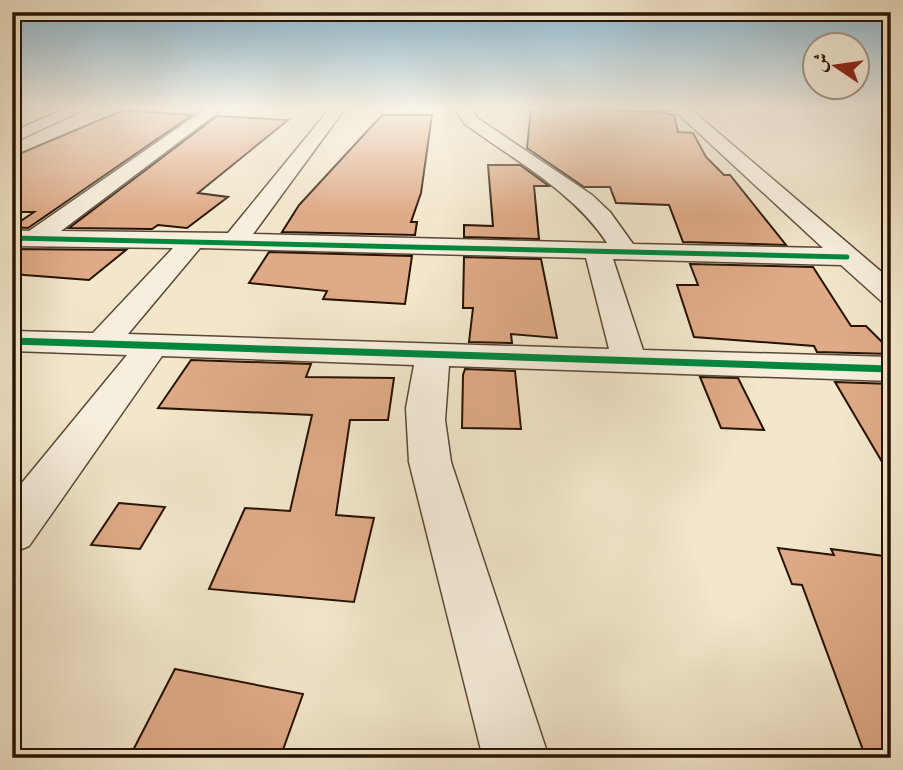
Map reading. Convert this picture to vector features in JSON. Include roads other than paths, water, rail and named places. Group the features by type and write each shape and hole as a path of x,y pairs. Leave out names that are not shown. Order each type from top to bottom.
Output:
{"street":[{"path":"23,239 165,143"},
{"path":"235,241 311,143"},
{"path":"502,143 584,200 602,217 612,252 629,360"},
{"path":"719,143 891,295"},
{"path":"23,239 235,241 847,257"},
{"path":"103,343 193,242"},
{"path":"12,341 891,369"},
{"path":"12,531 153,345"},
{"path":"434,355 425,395 424,427 430,462 516,758"}]}
